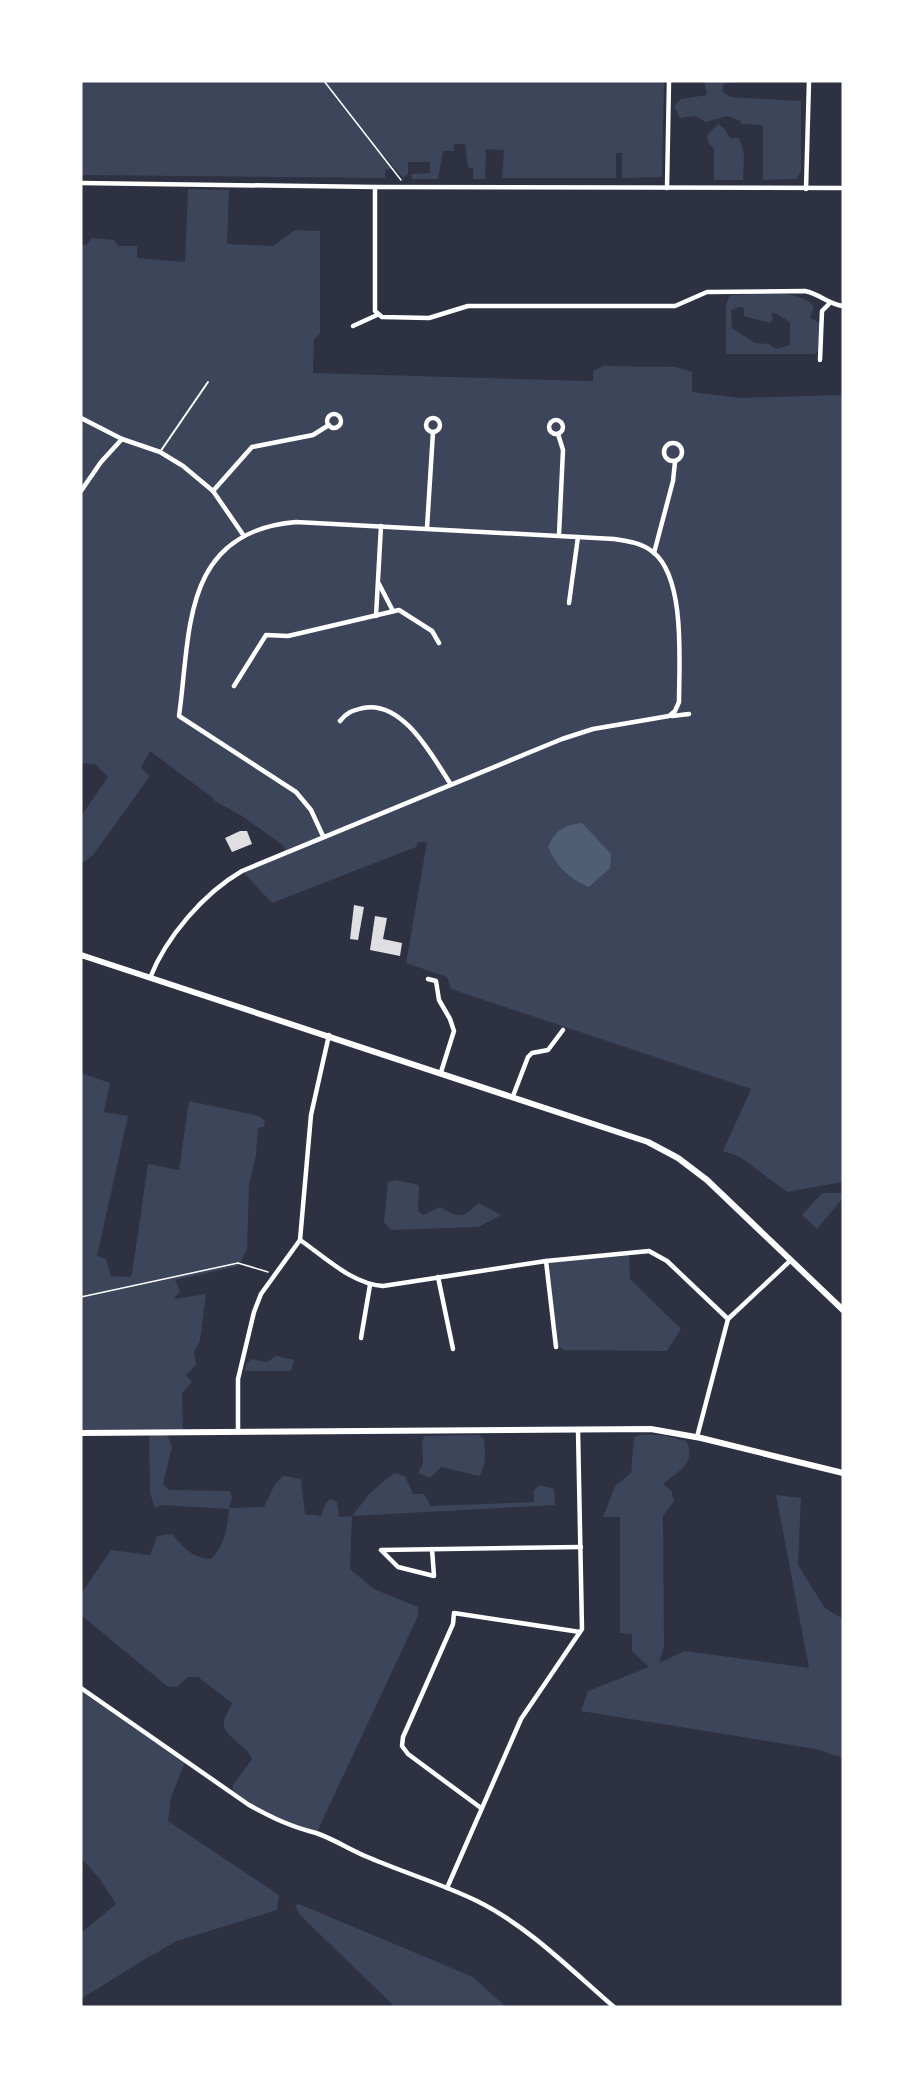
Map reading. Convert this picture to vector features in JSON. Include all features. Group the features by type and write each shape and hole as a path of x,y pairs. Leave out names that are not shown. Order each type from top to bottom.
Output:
{"main road":[{"path":"81,955 639,1138 678,1158 717,1189 843,1310"},
{"path":"81,1433 651,1429 697,1437 843,1473"}],"street":[{"path":"667,188 669,81"},
{"path":"806,189 809,81"},
{"path":"81,183 375,187 843,188"},
{"path":"375,187 377,315"},
{"path":"353,326 377,315 429,318 468,306 675,306 707,292 806,291 815,293 830,304 843,306"},
{"path":"820,360 822,311 830,304"},
{"path":"81,418 122,439 160,452 183,466 213,490 244,536"},
{"path":"213,490 252,447 313,435 329,425"},
{"path":"427,528 433,432"},
{"path":"558,434 563,450 559,535"},
{"path":"81,491 101,462 122,439"},
{"path":"654,553 673,481 675,462 681,456 682,451 680,445 671,443 664,448 663,453 666,459 675,462"},
{"path":"323,836 311,810 296,792 179,716 194,598 213,563 244,536 272,526 296,522 559,535 630,542 654,553 667,570 679,635 679,702 675,711 669,716"},
{"path":"376,616 381,526"},
{"path":"569,603 578,537"},
{"path":"379,584 393,611"},
{"path":"234,686 266,635 288,636 393,611 406,613 422,624 435,634 439,643"},
{"path":"340,721 350,711 368,708 388,712 419,736 450,783"},
{"path":"150,978 174,936 214,890 242,871 450,783 577,734 689,714"},
{"path":"428,979 436,981 439,1000 453,1028 453,1037 441,1072"},
{"path":"513,1096 528,1057 532,1053 548,1050 563,1030"},
{"path":"238,1431 238,1379 254,1312 261,1294 300,1240 311,1115 329,1035"},
{"path":"300,1240 369,1285 383,1286 546,1261 650,1251 667,1261 728,1319"},
{"path":"697,1437 728,1319 790,1260"},
{"path":"546,1261 556,1347"},
{"path":"438,1277 453,1349"},
{"path":"361,1338 369,1285"},
{"path":"447,1888 530,1702 580,1632 584,1618 578,1430"},
{"path":"432,1548 434,1576 398,1567 381,1550 432,1548 581,1547"},
{"path":"481,1808 408,1754 402,1746 402,1737 453,1624 454,1613 580,1632"},
{"path":"81,1688 249,1805 275,1820 316,1834 478,1901 522,1929 614,2007"}],"lane":[{"path":"160,452 208,382"}],"path":[{"path":"324,81 407,187"},
{"path":"81,1297 238,1263 275,1274"}],"shaded area":[{"path":"81,81 664,81 662,177 622,178 622,153 616,153 616,178 502,178 504,150 486,149 485,179 473,179 473,168 468,168 465,144 454,144 454,151 443,151 438,179 412,179 411,174 430,173 430,162 408,162 408,174 403,178 381,152 392,169 385,170 385,178 81,175"},
{"path":"704,81 745,81 723,84 723,92 730,97 801,101 801,170 797,179 763,180 763,125 741,124 741,121 727,116 706,122 695,116 680,118 674,106 681,99 707,95"},
{"path":"718,124 724,128 730,138 739,138 744,153 743,180 714,180 714,149 708,142 707,135"},
{"path":"188,189 229,190 227,244 273,246 295,230 320,231 320,334 314,339 313,373 593,381 593,371 603,366 676,367 692,372 692,392 740,398 843,395 843,1182 787,1192 740,1157 723,1151 751,1089 451,989 447,977 406,963 427,842 418,842 416,847 272,903 242,871 285,852 284,846 242,816 213,800 150,751 141,768 150,776 93,855 81,864 81,816 108,777 95,764 81,763 81,244 86,245 92,238 114,240 118,246 137,246 137,258 185,262"},
{"path":"774,293 806,300 814,306 810,318 820,323 818,352 815,354 726,354 726,304 730,295","holes":["744,308 744,316 770,323 773,319 771,314 775,313 790,322 790,345 776,349 769,344 755,343 732,328 731,310"]},
{"path":"582,823 611,854 610,868 589,887 564,872 548,847 561,829"},
{"path":"81,1073 110,1083 104,1112 128,1116 97,1256 106,1259 111,1276 130,1277 132,1274 148,1164 179,1170 189,1101 259,1116 265,1121 264,1127 258,1128 256,1155 249,1186 247,1249 239,1266 175,1280 180,1291 174,1299 206,1294 200,1340 194,1352 196,1365 186,1375 192,1382 182,1393 183,1432 166,1432 172,1447 163,1484 169,1490 230,1491 232,1498 229,1508 264,1507 275,1484 283,1476 301,1479 305,1514 321,1516 330,1499 337,1502 339,1517 352,1516 350,1569 374,1589 418,1607 418,1616 316,1834 283,1823 232,1793 233,1785 252,1759 250,1754 230,1736 224,1726 232,1703 198,1677 188,1677 177,1687 167,1686 81,1615 81,1594 111,1550 150,1555 157,1536 172,1534 193,1554 211,1559 222,1542 229,1509 161,1505 155,1508 150,1493 149,1432 81,1433"},
{"path":"396,1180 419,1185 418,1211 423,1215 440,1207 460,1215 479,1203 501,1215 478,1227 391,1230 384,1222 388,1182"},
{"path":"822,1193 843,1193 843,1198 817,1229 802,1215"},
{"path":"629,1251 630,1279 681,1329 667,1351 563,1350 556,1347 546,1261"},
{"path":"276,1356 294,1360 291,1371 245,1371 247,1363 252,1359 267,1362"},
{"path":"479,1435 484,1439 485,1453 482,1472 479,1476 441,1467 430,1478 418,1473 423,1463 422,1440 425,1436"},
{"path":"661,1435 686,1441 689,1448 685,1465 663,1484 671,1490 674,1501 663,1516 664,1647 659,1663 685,1651 809,1668 776,1495 801,1498 798,1565 825,1608 843,1619 843,1758 816,1749 581,1711 588,1691 649,1667 632,1651 632,1634 620,1633 620,1517 603,1517 615,1486 631,1473 634,1437"},
{"path":"394,1473 405,1476 413,1494 424,1494 431,1506 534,1502 534,1490 540,1485 554,1489 555,1505 352,1516 371,1492"},
{"path":"81,1688 186,1760 171,1797 168,1821 279,1895 277,1910 177,1941 151,1956 146,1949 150,1956 81,1999 81,1933 116,1904 99,1878 81,1858"},
{"path":"299,1904 473,1977 506,2007 395,2007 300,1915 295,1905"}],"building":[{"path":"240,831 247,831 252,844 232,852 225,838"},
{"path":"354,905 364,907 358,940 350,939"},
{"path":"375,916 387,918 383,939 402,943 400,956 370,950"}]}
